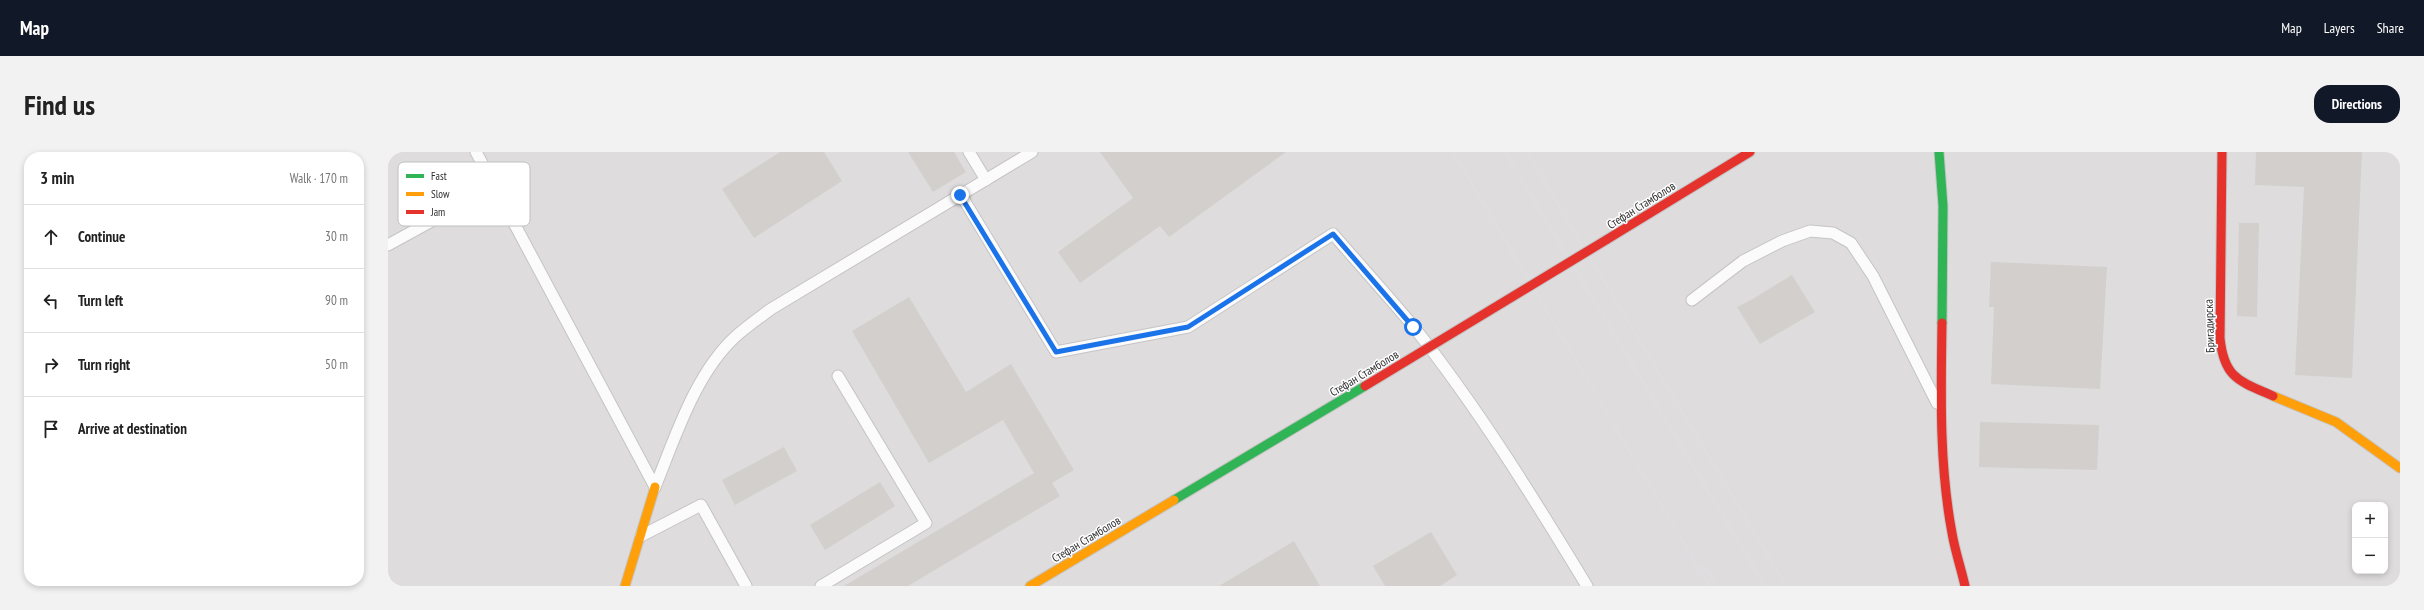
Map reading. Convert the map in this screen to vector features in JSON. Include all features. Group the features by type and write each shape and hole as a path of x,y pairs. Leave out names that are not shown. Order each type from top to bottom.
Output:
{"street":[{"name":"Стефан Стамболов","path":"1030,586 1365,386 1750,152"},
{"path":"1939,152 1943,261 1943,469 1949,523 1965,586"},
{"name":"Бригадирска","path":"2222,152 2220,338 2222,357 2230,373 2247,385 2336,422 2400,468"},
{"path":"625,586 655,487"}],"lane":[{"path":"476,152 481,162"},
{"path":"969,152 986,180"},
{"path":"655,487 682,422 707,370 734,338 771,309 1032,152"},
{"path":"960,195 1056,352 1188,327 1333,234 1413,327 1454,381 1520,476 1587,586"},
{"path":"388,245 423,226"},
{"path":"515,226 655,487"},
{"path":"1692,300 1743,260 1782,241 1810,232 1833,233 1851,243 1873,276 1942,414"},
{"path":"822,586 926,523 838,376"},
{"path":"641,536 702,504 746,586"}],"shaded area":[{"path":"388,152 2400,152 2400,586 388,586"}],"building":[{"path":"780,152 824,152 842,181 754,238 722,189"},
{"path":"908,152 954,152 966,172 933,192"},
{"path":"1100,152 1286,152 1169,237 1160,226 1080,283 1058,252 1133,198"},
{"path":"2256,152 2362,152 2352,378 2295,375 2304,187 2255,185"},
{"path":"2239,223 2259,223 2257,317 2237,316"},
{"path":"1991,262 2107,267 2100,389 1991,384 1994,307 1989,307"},
{"path":"1792,275 1815,312 1760,344 1737,307"},
{"path":"909,297 966,392 1011,364 1074,470 1052,483 1060,496 908,586 844,586 1034,473 1003,420 929,463 852,331"},
{"path":"1980,422 2099,425 2097,470 1979,467"},
{"path":"784,447 797,471 735,505 722,480"},
{"path":"880,482 895,506 825,550 810,525"},
{"path":"1431,532 1457,575 1440,586 1385,586 1373,566"},
{"path":"1294,541 1320,586 1219,586"}],"railway":[{"path":"1453,152 1709,586"},
{"path":"1505,152 1765,586"},
{"path":"1527,152 1786,586"},
{"path":"1702,566 1718,586"}],"traffic: fast":[{"path":"1939,152 1943,206 1942,323"},
{"path":"1174,500 1365,386"}],"traffic: slow":[{"path":"2273,396 2336,422 2400,468"},
{"path":"625,586 655,487"},
{"path":"1030,586 1174,500"}],"traffic: jam":[{"path":"1606,240 1750,152"},
{"path":"2222,152 2220,338 2222,351 2225,362 2235,376 2242,382 2273,396"},
{"path":"1365,386 1606,240"},
{"path":"1942,323 1941,376 1945,481 1953,540 1965,586"}],"route":[{"path":"960,195 1056,352 1188,327 1333,234 1382,289 1413,327"}]}
